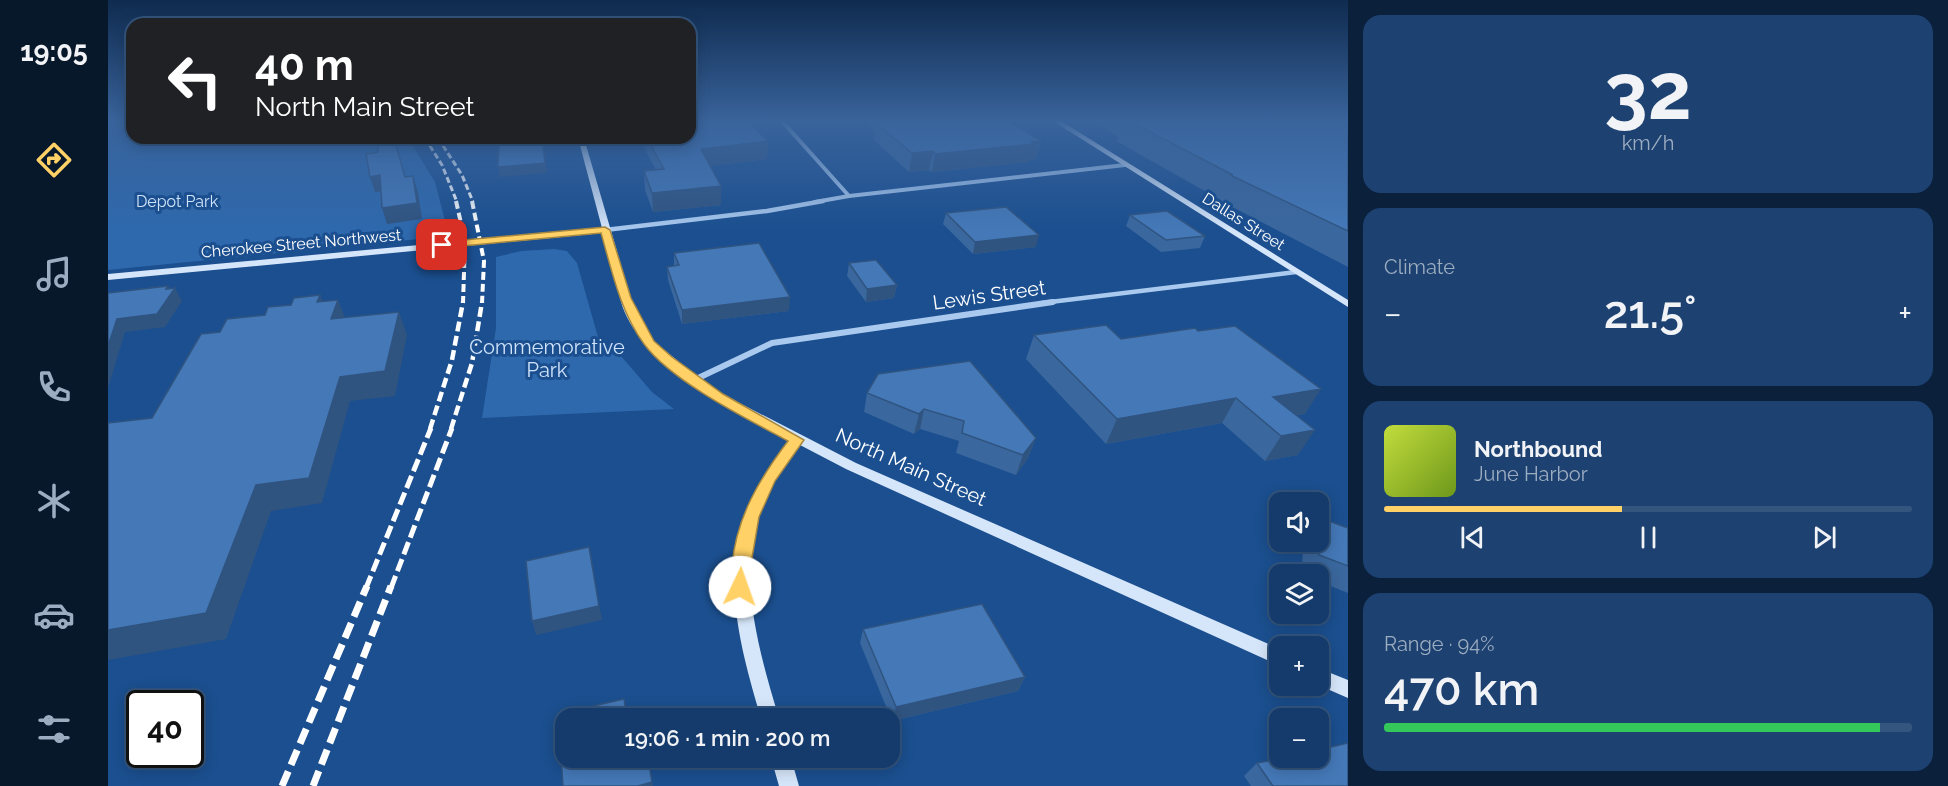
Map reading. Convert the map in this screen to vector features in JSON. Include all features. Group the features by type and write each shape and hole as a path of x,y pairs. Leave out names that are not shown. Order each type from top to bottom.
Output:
{"main road":[{"name":"North Main Street","path":"586,158 625,298 637,324 649,343 694,380 718,397 797,440 1269,653"},
{"name":"Dallas Street","path":"1113,158 1348,304"},
{"name":"Cherokee Street Northwest","path":"108,277 605,230"},
{"path":"767,708 751,650 740,587 742,555 750,517 768,479 797,440"},
{"path":"1329,681 1348,689"},
{"path":"784,768 789,786"}],"street":[{"path":"815,158 849,196"},
{"path":"605,230 767,211 849,196 1125,165"},
{"name":"Lewis Street","path":"694,380 772,343 814,334 1149,288 1296,272"}],"green space":[{"name":"Depot Park","path":"108,158 420,158 435,182 449,236 108,270"},
{"name":"Commemorative Park","path":"554,249 567,251 577,263 602,351 621,356 652,392 674,409 482,418 496,328 496,257 521,251"}],"building":[{"path":"367,158 400,158 405,177 413,176 417,203 382,208 380,175 370,177"},
{"path":"498,158 544,158 545,163 498,167"},
{"path":"658,158 706,158 721,186 652,193 644,171 664,169"},
{"path":"1200,158 1348,158 1348,231 1230,175 1233,175"},
{"path":"1006,207 1039,235 975,242 946,213"},
{"path":"1167,211 1205,236 1166,240 1130,215"},
{"path":"759,243 790,297 682,310 667,267 679,265 674,253"},
{"path":"876,260 897,285 867,289 849,263"},
{"path":"168,286 166,289 175,288 157,314 117,319 108,346 108,293"},
{"path":"320,295 317,302 338,300 331,319 399,312 385,371 340,377 309,478 256,485 206,613 108,630 108,423 152,418 201,334 220,332 227,319 265,315 268,307 291,305 294,298"},
{"path":"1106,325 1121,339 1195,328 1198,331 1235,326 1321,389 1273,397 1315,430 1281,436 1236,398 1117,419 1034,335"},
{"path":"970,361 1036,438 1023,455 962,433 964,421 924,409 919,414 867,393 878,374"},
{"path":"1329,521 1348,528 1348,566 1319,555 1319,552 1329,552"},
{"path":"589,547 599,606 532,621 526,561"},
{"path":"982,604 1025,677 896,707 863,629"},
{"path":"624,699 625,708 584,708"},
{"path":"1348,743 1348,786 1273,786 1257,763 1269,761 1269,768 1329,768 1329,747"},
{"path":"562,768 650,768 652,782 638,786 563,786"}],"railway":[{"path":"437,158 457,202"},
{"path":"451,158 462,175 473,202"},
{"path":"456,201 465,241 463,303"},
{"path":"472,201 484,261 482,303"},
{"path":"430,429 452,360 463,302"},
{"path":"451,429 472,363 482,302"},
{"path":"366,588 431,428"},
{"path":"391,588 452,428"},
{"path":"282,786 367,586"},
{"path":"313,786 391,586"}],"route":[{"path":"442,245 605,230 629,310 649,343 718,397 797,440 768,479 750,517 742,555 740,587"}]}
